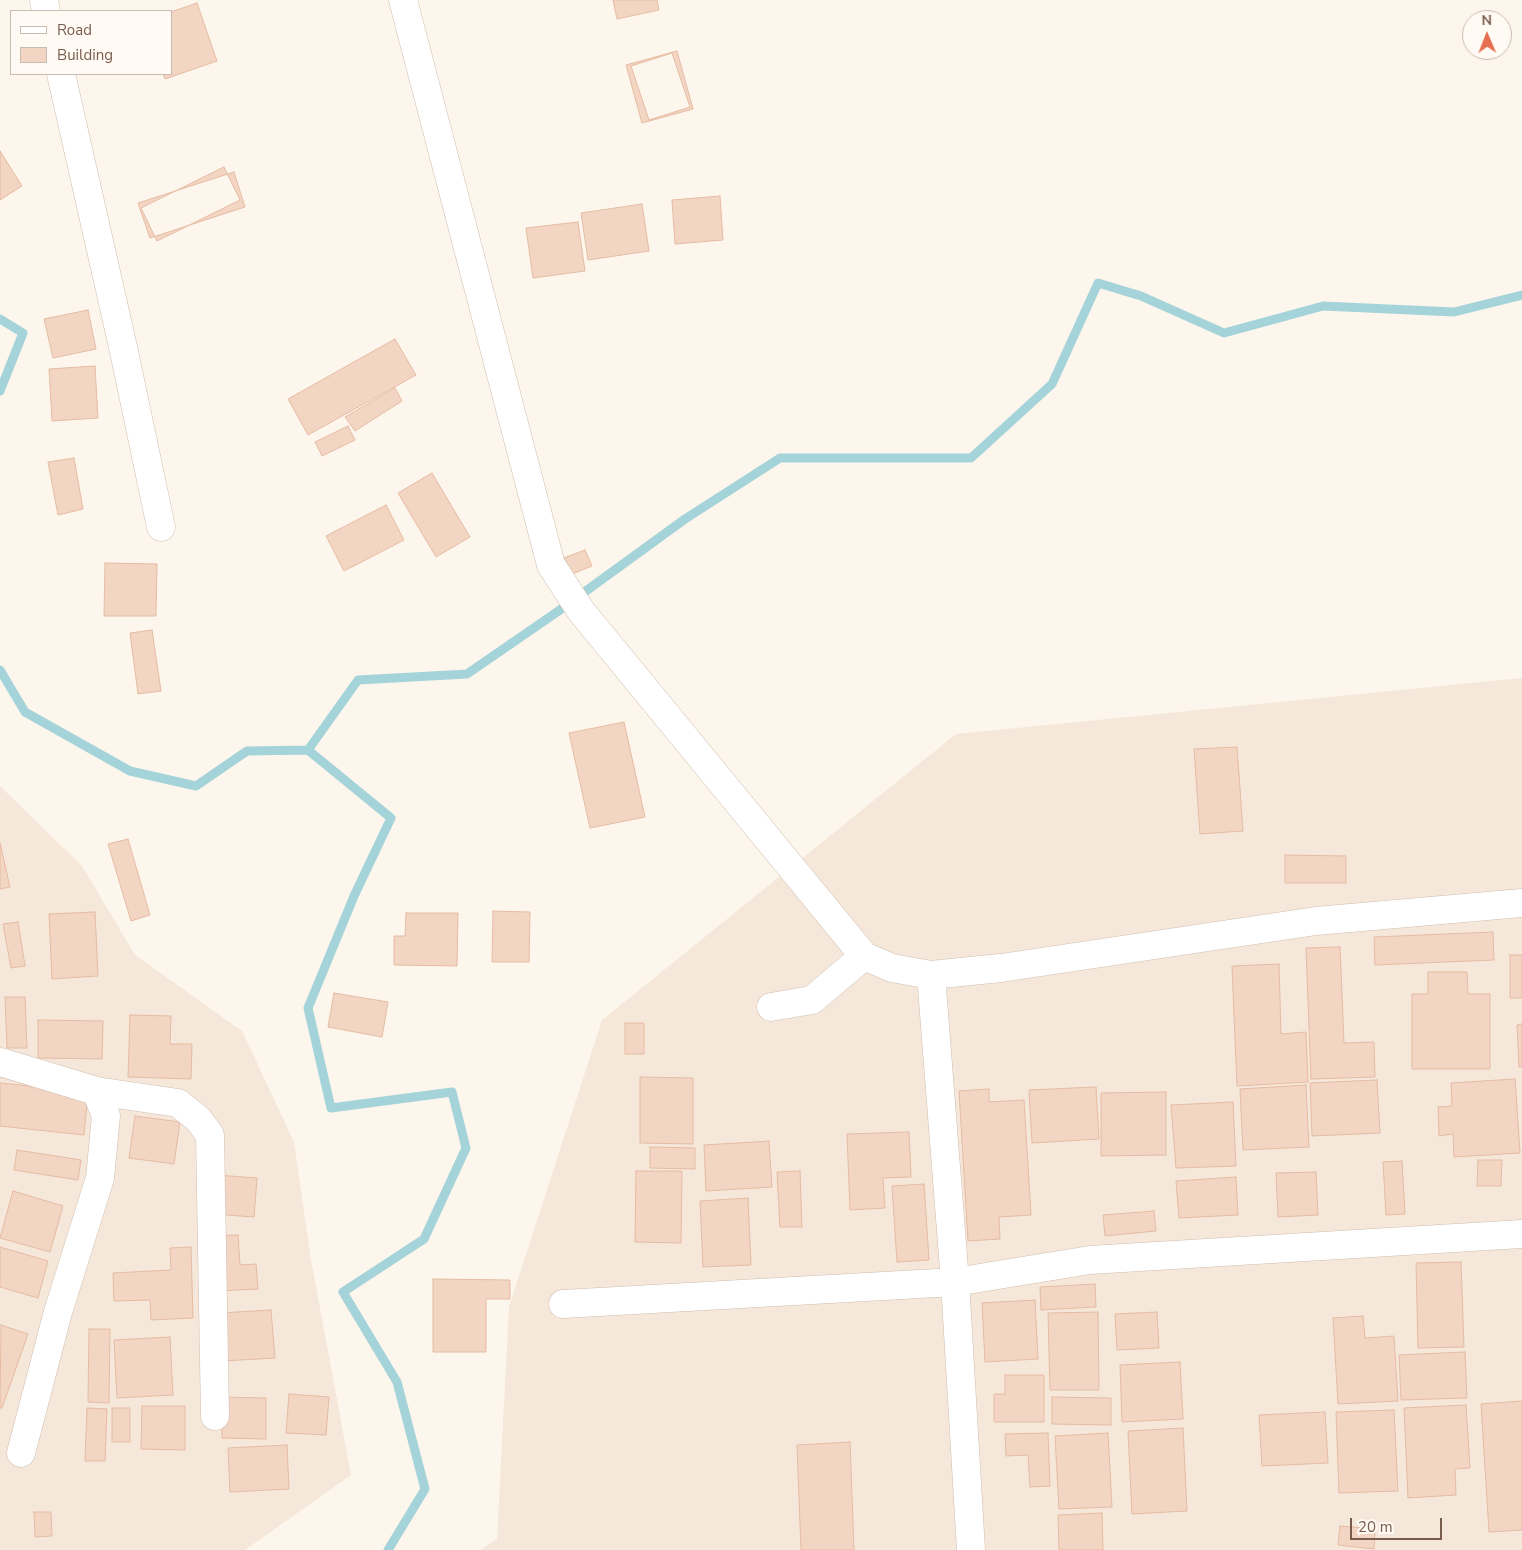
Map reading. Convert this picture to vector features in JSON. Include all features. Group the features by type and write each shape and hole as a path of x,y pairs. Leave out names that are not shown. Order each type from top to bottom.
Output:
{"street":[{"path":"402,0 551,565 581,611 864,956 892,968 931,975 1001,968 1316,921 1522,903"},
{"path":"61,75 161,526"},
{"path":"771,1007 812,1000 864,956"},
{"path":"931,975 955,1282 971,1550"},
{"path":"0,1062 96,1091 178,1103 198,1119 210,1135 215,1416"},
{"path":"21,1452 58,1312 100,1178 106,1116 96,1091"},
{"path":"564,1304 955,1282 1090,1260 1522,1234"}],"shaded area":[{"path":"1522,678 1522,1550 480,1550 497,1539 509,1307 602,1020 956,734"},
{"path":"0,786 82,866 135,955 242,1031 294,1142 311,1260 351,1475 245,1550 0,1550"}],"building":[{"path":"613,0 657,0 659,10 617,19"},
{"path":"197,3 217,61 165,79 163,75 172,75 172,12"},
{"path":"677,51 693,109 642,123 626,65"},
{"path":"672,53 690,107 649,120 631,66"},
{"path":"0,151 22,186 0,200"},
{"path":"224,167 240,200 157,241 141,208"},
{"path":"234,172 245,207 150,238 138,203"},
{"path":"720,196 723,240 675,244 672,200"},
{"path":"642,204 649,251 588,260 581,213"},
{"path":"578,222 585,271 533,278 526,228"},
{"path":"88,310 96,349 53,358 44,319"},
{"path":"395,339 416,375 308,435 288,399"},
{"path":"95,366 98,418 52,421 49,369"},
{"path":"395,388 402,401 355,431 345,417"},
{"path":"348,426 355,440 322,456 315,442"},
{"path":"74,458 83,509 58,515 48,462"},
{"path":"432,473 470,537 436,557 398,493"},
{"path":"386,505 404,540 344,571 326,536"},
{"path":"585,550 592,566 567,576 561,559"},
{"path":"105,563 157,564 156,616 104,616"},
{"path":"152,630 161,691 138,694 130,633"},
{"path":"624,722 645,817 590,828 569,733"},
{"path":"1237,747 1243,831 1200,834 1194,749"},
{"path":"128,839 150,915 131,921 108,844"},
{"path":"0,843 10,887 0,889"},
{"path":"1285,855 1346,856 1346,883 1285,883"},
{"path":"493,911 530,912 529,962 492,962"},
{"path":"95,912 98,976 52,979 49,914"},
{"path":"406,913 458,913 457,966 394,965 394,936 405,936"},
{"path":"18,922 25,966 11,968 3,924"},
{"path":"1493,932 1494,960 1375,965 1374,937"},
{"path":"1340,947 1344,1043 1374,1042 1375,1077 1311,1079 1306,948"},
{"path":"1510,955 1522,955 1522,998 1510,998"},
{"path":"1279,964 1281,1034 1306,1032 1308,1082 1237,1086 1232,966"},
{"path":"1428,972 1467,972 1468,994 1490,994 1490,1069 1412,1069 1412,994 1428,994"},
{"path":"334,993 388,1002 382,1037 328,1027"},
{"path":"5,997 25,997 27,1048 7,1048"},
{"path":"130,1015 171,1016 170,1044 192,1044 191,1079 128,1077"},
{"path":"38,1020 103,1021 102,1059 38,1058"},
{"path":"625,1023 644,1023 644,1054 625,1054"},
{"path":"1522,1024 1522,1067 1519,1067 1517,1025"},
{"path":"640,1077 693,1078 693,1144 640,1143"},
{"path":"1515,1079 1520,1153 1454,1157 1453,1134 1439,1136 1438,1107 1452,1106 1451,1083"},
{"path":"1377,1080 1380,1133 1312,1136 1310,1083"},
{"path":"0,1083 88,1092 84,1135 0,1126"},
{"path":"1306,1085 1309,1147 1243,1150 1240,1089"},
{"path":"1096,1087 1099,1139 1032,1143 1029,1090"},
{"path":"989,1089 989,1102 1024,1100 1031,1215 999,1217 1000,1239 968,1241 959,1091"},
{"path":"1166,1092 1166,1155 1101,1156 1101,1093"},
{"path":"1233,1102 1236,1166 1176,1168 1171,1105"},
{"path":"135,1116 180,1122 174,1164 129,1158"},
{"path":"909,1132 911,1177 883,1178 885,1208 850,1210 847,1134"},
{"path":"769,1141 772,1187 706,1191 704,1145"},
{"path":"650,1147 695,1148 695,1169 650,1168"},
{"path":"17,1150 81,1160 78,1180 14,1170"},
{"path":"1478,1160 1502,1160 1501,1186 1477,1186"},
{"path":"1402,1161 1405,1214 1386,1215 1383,1162"},
{"path":"636,1171 682,1171 681,1243 635,1242"},
{"path":"800,1171 802,1227 780,1227 777,1172"},
{"path":"1316,1172 1318,1215 1278,1217 1276,1173"},
{"path":"217,1175 257,1178 254,1217 213,1214"},
{"path":"1236,1177 1238,1215 1179,1218 1176,1181"},
{"path":"924,1184 929,1260 897,1262 892,1186"},
{"path":"13,1191 63,1206 50,1252 0,1238"},
{"path":"748,1198 751,1265 703,1267 700,1201"},
{"path":"1154,1211 1156,1231 1105,1236 1103,1215"},
{"path":"238,1235 240,1265 256,1264 258,1289 218,1291 215,1236"},
{"path":"0,1247 48,1261 38,1298 0,1287"},
{"path":"191,1247 193,1318 151,1320 150,1300 114,1301 113,1273 171,1270 170,1248"},
{"path":"1461,1262 1464,1347 1418,1348 1416,1263"},
{"path":"433,1279 510,1280 510,1299 486,1299 486,1352 433,1352"},
{"path":"1095,1284 1096,1307 1041,1310 1040,1287"},
{"path":"1035,1300 1038,1359 985,1362 982,1303"},
{"path":"271,1310 275,1358 223,1361 220,1313"},
{"path":"1098,1312 1099,1390 1050,1390 1048,1313"},
{"path":"1157,1312 1159,1348 1117,1350 1115,1314"},
{"path":"1363,1316 1365,1338 1394,1336 1398,1401 1338,1404 1333,1318"},
{"path":"1,1325 28,1334 2,1408 0,1408"},
{"path":"89,1329 110,1329 109,1403 88,1402"},
{"path":"170,1337 173,1395 117,1398 114,1340"},
{"path":"1465,1352 1467,1398 1401,1400 1399,1355"},
{"path":"1180,1362 1183,1419 1122,1422 1120,1365"},
{"path":"1005,1375 1044,1375 1044,1422 994,1422 994,1394 1005,1394"},
{"path":"289,1394 329,1397 326,1435 286,1433"},
{"path":"222,1397 266,1398 266,1439 222,1438"},
{"path":"1052,1397 1111,1398 1111,1425 1052,1424"},
{"path":"1522,1401 1522,1530 1489,1532 1481,1404"},
{"path":"1466,1405 1470,1468 1455,1469 1456,1495 1408,1498 1404,1408"},
{"path":"142,1406 185,1406 185,1450 141,1449"},
{"path":"87,1408 107,1409 105,1461 85,1461"},
{"path":"112,1408 130,1408 130,1442 112,1442"},
{"path":"1394,1410 1398,1491 1339,1493 1336,1412"},
{"path":"1325,1412 1328,1463 1262,1466 1259,1415"},
{"path":"1183,1428 1187,1511 1132,1514 1128,1431"},
{"path":"1048,1433 1050,1486 1030,1487 1028,1455 1006,1456 1005,1434"},
{"path":"1108,1433 1112,1507 1059,1509 1055,1436"},
{"path":"850,1442 854,1550 801,1550 797,1445"},
{"path":"287,1445 289,1489 230,1492 228,1448"},
{"path":"34,1512 51,1512 52,1536 35,1537"},
{"path":"1102,1513 1103,1550 1059,1550 1058,1515"},
{"path":"1340,1526 1375,1529 1374,1549 1338,1545"}],"waterway":[{"path":"308,750 358,680 467,674 557,612 685,519 780,458 971,458 1052,384 1098,283 1141,296 1224,333 1323,306 1454,312 1522,295"},
{"path":"0,319 23,333 0,391"},
{"path":"0,670 25,712 130,771 196,786 247,751 308,750 391,818 354,896 308,1008 331,1108 452,1092 466,1148 424,1239 343,1292 397,1382 425,1489 388,1550"}]}
